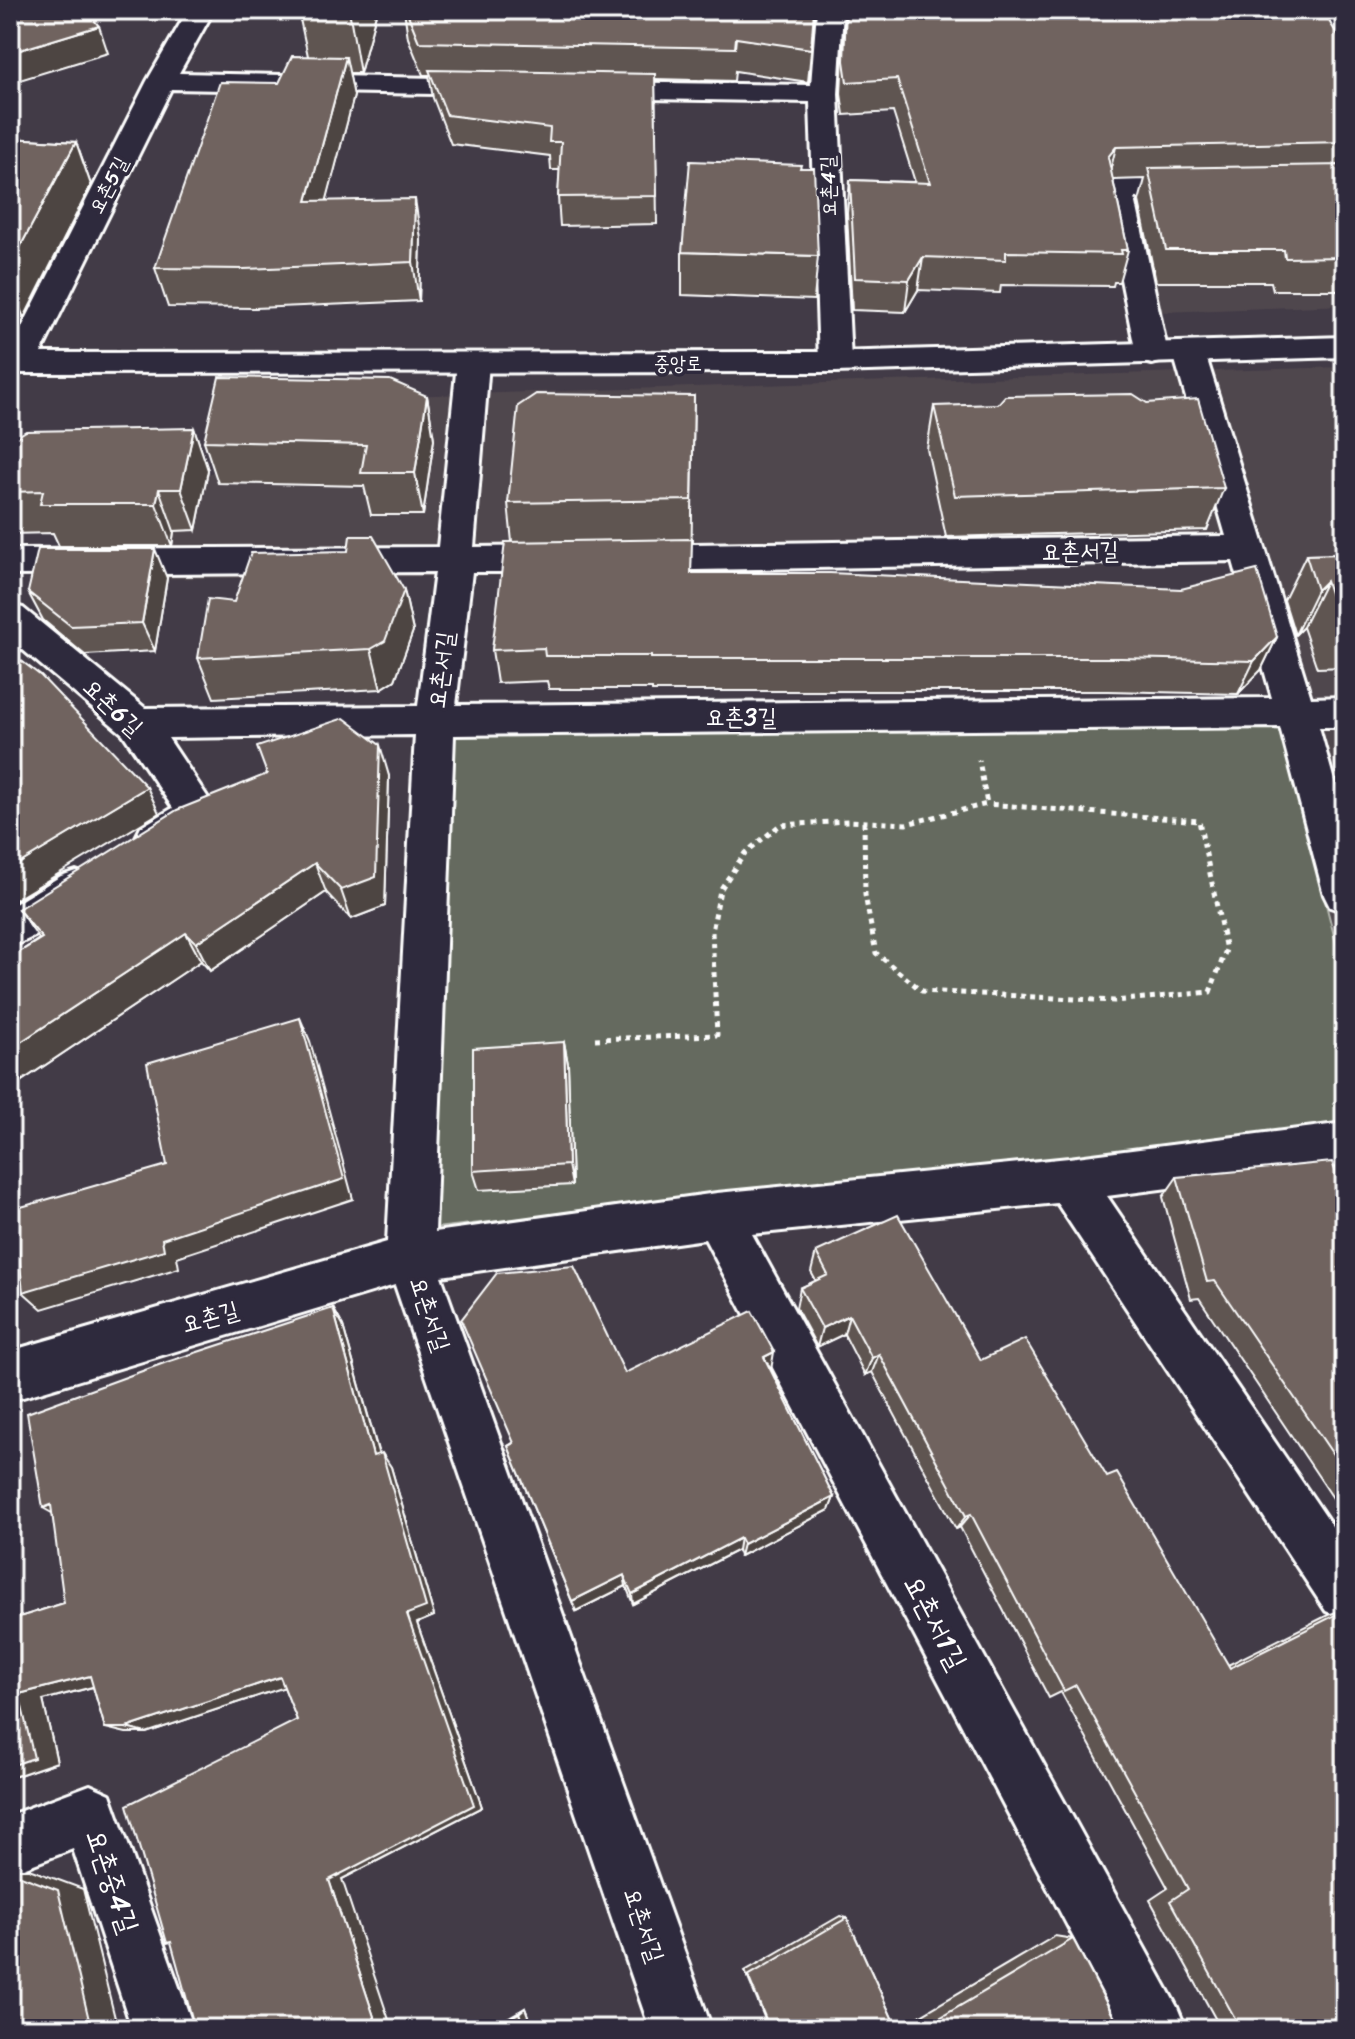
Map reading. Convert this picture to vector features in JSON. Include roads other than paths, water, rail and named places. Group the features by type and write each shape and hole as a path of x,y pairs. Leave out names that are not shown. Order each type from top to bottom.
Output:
{"street":[{"name":"요촌5길","path":"15,363 201,10"},
{"name":"요촌4길","path":"830,10 824,94 835,362"},
{"path":"1328,10 1335,54 1345,71"},
{"path":"161,81 508,88"},
{"path":"571,89 824,94"},
{"path":"1152,354 1118,189 1239,188"},
{"name":"중앙로","path":"15,363 835,362 1345,347"},
{"path":"1189,353 1296,713 1345,895"},
{"name":"요촌서길","path":"473,363 455,561 435,720 410,1258 681,2029"},
{"name":"요촌서길","path":"10,562 455,561 1248,548"},
{"name":"요촌6길","path":"10,618 137,723 198,813 10,929"},
{"name":"요촌3길","path":"137,723 1345,712"},
{"path":"410,1258 717,1215 1069,1180 1345,1144"},
{"path":"1069,1180 1345,1592"},
{"name":"요촌서1길","path":"717,1215 1155,2029"},
{"name":"요촌길","path":"10,1376 410,1258"},
{"name":"요촌중4길","path":"10,1844 90,1814 163,2029"}]}
